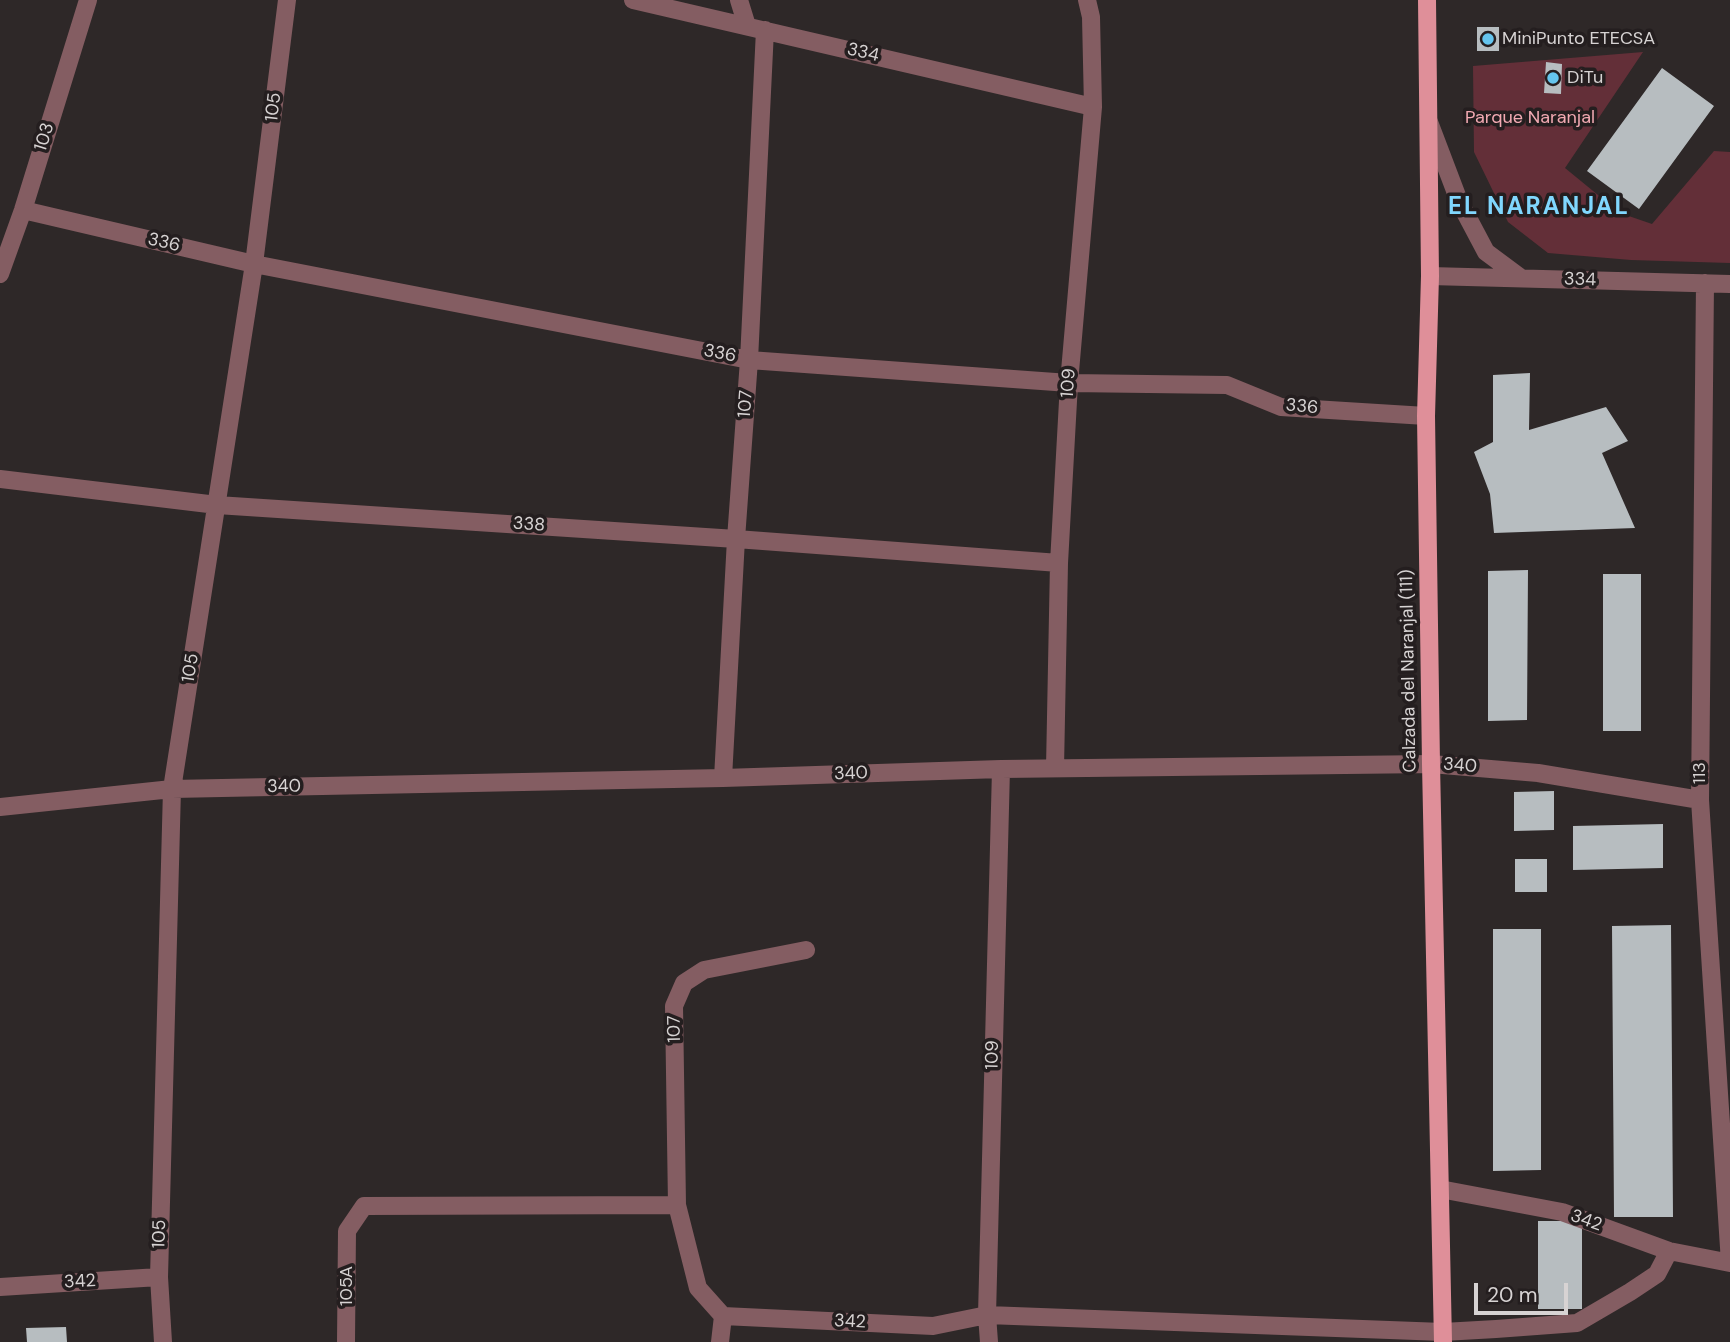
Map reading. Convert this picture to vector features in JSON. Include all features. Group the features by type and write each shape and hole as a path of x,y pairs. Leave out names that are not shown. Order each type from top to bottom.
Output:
{"main road":[{"name":"Calzada del Naranjal (111)","path":"1427,0 1430,276 1426,416 1443,1337"}],"street":[{"name":"103","path":"0,274 23,210 88,0"},
{"name":"105","path":"163,1342 159,1277 172,789 254,264 287,0"},
{"name":"334","path":"633,0 1093,107"},
{"path":"739,0 747,26"},
{"name":"109","path":"1055,768 1059,563 1069,383 1093,107 1091,17 1087,0"},
{"name":"107","path":"723,778 749,360 765,30"},
{"path":"1428,120 1459,201 1486,252 1521,278"},
{"name":"336","path":"23,210 254,264 749,360 1069,383 1227,385 1281,407 1426,416"},
{"name":"334","path":"1430,276 1730,284"},
{"name":"113","path":"1705,283 1700,800 1730,1263"},
{"name":"338","path":"0,479 217,505 1059,563"},
{"name":"340","path":"0,807 172,789 723,778 1001,769 1431,764 1538,773 1700,800"},
{"name":"109","path":"989,1342 987,1315 1001,769"},
{"name":"107","path":"677,1205 674,1006 684,983 704,970 806,950"},
{"name":"342","path":"1440,1189 1562,1212 1669,1251 1730,1263"},
{"path":"677,1205 698,1288 723,1316 720,1342"},
{"name":"105A","path":"346,1342 347,1231 364,1206 677,1205"},
{"name":"342","path":"723,1316 933,1326 987,1315 1443,1337 1577,1322 1657,1274 1669,1251"},
{"name":"342","path":"0,1287 159,1277"}],"green space":[{"name":"Parque Naranjal","path":"1643,52 1565,168 1620,213 1652,224 1714,151 1730,152 1730,263 1631,260 1548,253 1508,222 1474,152 1473,66"}],"building":[{"name":"MiniPunto ETECSA","path":"1477,27 1499,27 1499,51 1477,51"},
{"name":"DiTu","path":"1546,62 1562,64 1561,94 1544,93"},
{"path":"1662,68 1714,106 1639,209 1587,171"},
{"path":"1530,373 1529,430 1606,407 1628,441 1602,453 1635,528 1494,533 1490,494 1474,452 1493,442 1493,375"},
{"path":"1528,570 1527,720 1488,721 1488,571"},
{"path":"1603,574 1641,574 1641,731 1603,731"},
{"path":"1554,791 1554,830 1514,831 1514,792"},
{"path":"1663,824 1663,868 1573,870 1573,826"},
{"path":"1515,859 1547,859 1547,892 1515,892"},
{"path":"1671,925 1673,1217 1614,1217 1612,926"},
{"path":"1493,929 1541,929 1541,1170 1493,1171"},
{"path":"1538,1221 1582,1221 1582,1309 1538,1309"},
{"path":"66,1327 67,1342 27,1342 26,1328"}],"place":[{"name":"MiniPunto ETECSA","path":"1488,39"},
{"name":"DiTu","path":"1553,78"}],"district":[{"name":"EL NARANJAL","path":"1539,208"}]}
